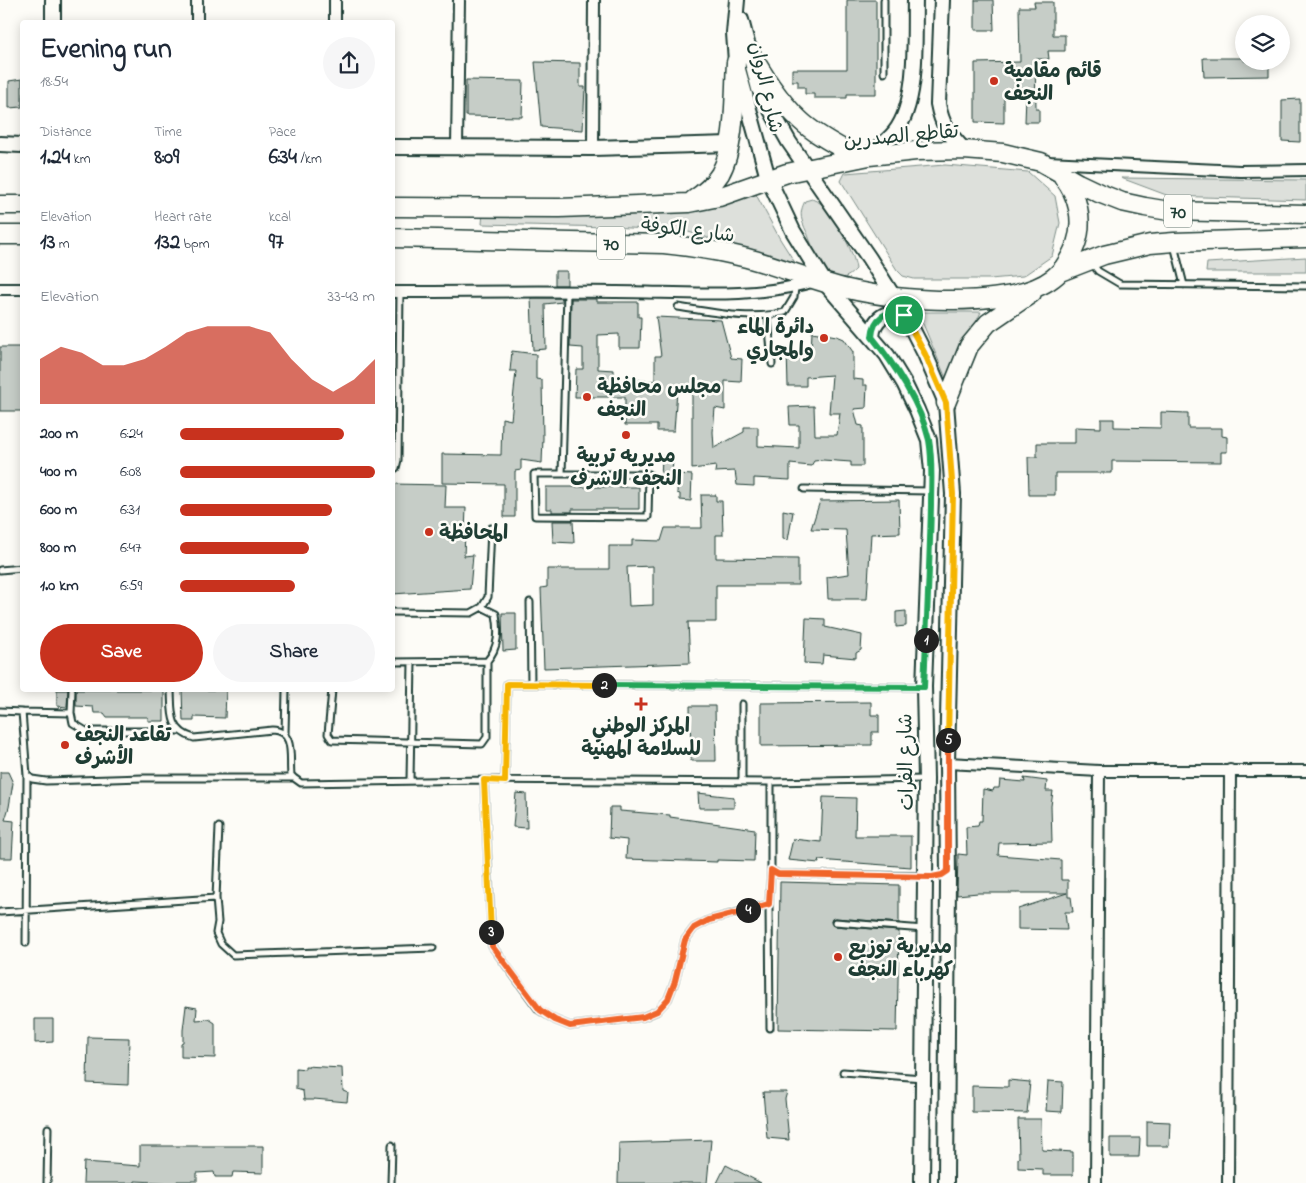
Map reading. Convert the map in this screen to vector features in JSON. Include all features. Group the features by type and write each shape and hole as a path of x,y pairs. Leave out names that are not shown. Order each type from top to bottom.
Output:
{"highway":[{"path":"747,47 766,80 781,100 802,122 828,140 864,157"},
{"path":"689,203 710,188 720,173 730,144 736,62"},
{"name":"تقاطع الصدرين","path":"806,168 864,157 916,151 964,150 1003,153 1041,162 1057,171"},
{"name":"شارع الكوفة","path":"395,207 560,208 689,203 719,197 768,178 806,168"},
{"path":"1057,171 1070,186 1077,202 1080,220 1077,239 1071,257 1060,272"},
{"name":"70","path":"1057,171 1099,193 1122,202 1145,207 1169,211 1306,214"},
{"path":"0,205 20,205"},
{"path":"0,235 20,235"},
{"name":"شارع الكوفة","path":"395,238 685,246 742,257 821,282"},
{"name":"70","path":"821,282 872,294 922,300 976,299 1030,290 1045,284 1060,272 1089,260 1127,248 1174,242 1306,238"},
{"path":"946,403 969,346 988,322 1045,284"}],"main road":[{"path":"53,0 53,20"},
{"path":"864,157 895,132 902,122 908,104 914,61 914,0"},
{"path":"942,0 938,104 940,119 964,150"},
{"name":"شارع الروان","path":"737,2 759,89 774,118 806,168 869,258 892,296"},
{"name":"شارع الروان","path":"737,2 734,32 736,62 768,178 793,231 821,282"},
{"path":"0,144 20,145"},
{"path":"395,147 593,148 730,144"},
{"name":"شارع الفرات","path":"821,282 872,337 896,368 917,410 929,440 932,471 924,687 926,779 922,1183"},
{"name":"شارع الفرات","path":"892,296 925,354 946,403 953,494 947,763 946,1183"},
{"path":"872,337 872,329 876,321 882,316 889,312 897,312 904,315"},
{"path":"925,876 936,877 948,871"},
{"path":"925,924 931,915 938,914 948,920"}],"street":[{"path":"197,0 197,20"},
{"path":"335,0 335,20"},
{"path":"457,148 460,0"},
{"path":"593,148 594,0"},
{"path":"1041,162 1240,171 1306,170"},
{"path":"396,292 568,291 730,293 759,292 821,282"},
{"path":"0,289 20,289"},
{"path":"947,763 1099,772 1306,771"},
{"path":"1228,1183 1230,770"},
{"path":"1096,1183 1099,772"}],"lane":[{"path":"884,0 884,73"},
{"path":"1174,242 1184,286"},
{"path":"1089,260 1098,271 1120,284 1306,286"},
{"path":"678,307 742,316 768,316 785,312 794,297 795,287"},
{"path":"562,474 568,291"},
{"path":"395,468 398,460 396,292"},
{"path":"768,316 772,364"},
{"path":"534,474 562,474 649,474 648,517 535,516 534,474"},
{"path":"804,489 931,491"},
{"path":"395,612 472,613 482,607 488,597 490,528"},
{"path":"0,570 20,568"},
{"path":"530,602 531,684"},
{"path":"332,692 328,734 332,740 482,744 487,737 487,660 497,645 498,626 496,614 482,607"},
{"path":"395,662 487,660"},
{"path":"410,780 412,662"},
{"path":"505,781 507,684 924,687"},
{"path":"72,692 72,723 86,731 179,731 194,738 272,730 282,732 290,742 291,770 294,778 301,783 410,780 771,782 926,779"},
{"path":"171,692 172,716 179,731"},
{"path":"285,734 286,692"},
{"path":"742,704 742,782"},
{"path":"0,711 71,713"},
{"path":"22,712 27,775 26,944"},
{"path":"27,775 32,779 46,781 143,778 294,778"},
{"path":"484,780 492,946 540,1010 555,1020 570,1026 643,1017 657,1011 668,999 675,981 685,940 694,928 709,920 769,904"},
{"path":"770,1028 769,904 771,782"},
{"path":"219,827 216,898 218,922 216,933 222,944 233,955 433,948"},
{"path":"771,870 778,874 925,876"},
{"path":"0,912 216,898"},
{"path":"836,922 925,924"},
{"path":"843,1072 924,1078"},
{"path":"47,1183 48,1128"},
{"path":"391,1183 392,1145"}],"shaded area":[{"path":"945,165 1028,172 1055,196 1060,223 1052,256 1023,276 990,279 914,279 903,276 897,270 841,181 845,173"},
{"path":"1121,178 1306,180 1306,200 1169,196"},
{"path":"753,189 780,239 799,269 732,245 685,231 482,224 483,212"},
{"path":"812,199 820,203 827,211 848,244 856,269 847,276 839,278 832,276 825,270 815,252 801,215 805,201"},
{"path":"1306,257 1306,272 1206,272 1207,263"},
{"path":"918,312 981,312 948,383"}],"building":[{"path":"847,0 876,0 876,94 847,94 847,98 814,98 814,94 805,94 805,87 798,87 798,81 792,81 792,69 847,69"},
{"path":"975,0 993,0 994,30 975,30"},
{"path":"1034,2 1053,2 1053,35 1065,35 1065,51 1048,51 1049,59 1035,59 1036,109 1039,109 1039,122 1025,122 1026,96 1004,97 1004,123 975,122 975,63 1020,62 1019,7 1035,7"},
{"path":"1203,58 1235,58 1235,70 1269,70 1269,76 1204,77"},
{"path":"535,62 580,63 580,87 585,87 583,130 541,127"},
{"path":"20,79 20,107 9,108 9,81"},
{"path":"466,80 523,81 522,117 466,116"},
{"path":"1300,99 1300,142 1282,141 1282,100"},
{"path":"555,271 567,271 567,285 555,285"},
{"path":"531,298 562,298 562,302 545,304 546,349 533,350"},
{"path":"571,299 597,299 597,302 638,302 638,317 641,317 640,348 619,348 619,334 598,335 598,369 614,370 614,385 637,385 637,380 655,381 655,356 661,356 656,317 721,320 731,358 742,359 741,382 725,381 725,410 715,408 714,448 744,432 744,427 758,427 758,446 799,448 799,425 790,425 789,407 814,406 815,435 837,435 840,413 829,413 832,375 806,377 806,386 788,386 787,351 811,351 812,332 844,339 853,352 853,379 863,380 863,385 867,385 866,408 854,409 858,425 863,426 863,466 851,466 851,462 823,460 814,461 811,466 790,464 790,480 754,478 754,486 737,485 735,471 715,472 716,466 692,469 692,390 677,390 674,431 657,431 657,425 625,425 625,397 575,397 576,369 583,369 583,348 570,347"},
{"path":"0,347 20,347 20,411 0,411"},
{"path":"512,351 536,354 536,379 542,380 542,463 521,460 521,470 515,471 515,517 504,517 504,484 442,483 442,454 501,455 502,418 511,420 516,371 510,371"},
{"path":"1161,412 1188,413 1188,428 1222,428 1222,436 1227,437 1227,452 1221,452 1221,462 1112,461 1112,473 1055,473 1055,495 1029,495 1028,457 1037,457 1037,443 1075,443 1075,427 1101,428 1101,419 1114,419 1114,427 1161,428"},
{"path":"662,456 673,456 672,479 661,479"},
{"path":"678,474 692,475 691,501 680,500 680,494 677,493"},
{"name":"المحافظة","path":"395,484 446,485 445,508 466,508 464,556 473,555 470,589 395,594"},
{"path":"546,487 639,487 639,509 572,509 572,512 552,512 552,509 546,509"},
{"path":"701,495 716,495 716,501 722,501 723,535 716,535 716,558 798,559 798,585 716,585 716,622 688,622 690,663 544,668 541,588 547,587 547,569 609,569 609,546 632,546 632,540 661,541 665,528 702,528","holes":["653,566 653,605 629,606 627,567"]},
{"path":"899,500 900,533 871,534 867,599 828,599 827,577 849,574 846,530 811,529 820,501"},
{"path":"783,510 793,512 788,540 783,539"},
{"path":"552,521 573,521 574,543 553,542"},
{"path":"906,611 906,626 896,627 896,612"},
{"path":"502,613 516,613 516,650 503,651"},
{"path":"806,618 825,619 825,627 862,635 861,650 856,653 856,658 823,655 822,664 804,663"},
{"path":"57,692 68,692 67,707 57,706"},
{"path":"76,692 164,692 164,721 148,721 148,717 107,717 104,713 94,713 93,707 76,706"},
{"path":"182,692 226,692 225,718 194,717 194,721 183,721"},
{"path":"871,702 871,715 879,715 879,732 872,732 872,745 761,746 761,703"},
{"path":"690,706 715,706 716,761 691,761"},
{"path":"0,772 8,772 13,783 5,820 14,821 12,858 0,858"},
{"path":"1024,778 1047,781 1046,791 1053,791 1051,806 1052,842 999,843 998,855 1061,860 1061,880 1068,880 1068,897 1071,897 1073,912 1065,912 1067,930 1018,929 1018,909 1067,893 978,893 957,895 958,854 967,855 966,827 978,826 979,821 982,821 983,789 993,791 994,788 999,788 1000,780 1025,782"},
{"path":"516,793 526,794 527,828 513,827"},
{"path":"698,793 734,797 734,808 699,808"},
{"path":"823,797 856,798 855,836 911,836 911,867 818,860 819,863 788,860 793,839 821,842"},
{"path":"610,807 620,807 620,811 670,815 670,817 755,829 754,861 717,860 717,862 626,859 627,840 609,838"},
{"name":"مديرية توزيع كهرباء النجف","path":"780,882 899,885 899,923 835,918 831,922 835,926 899,931 897,1031 778,1029"},
{"path":"186,1006 197,1008 196,1020 209,1019 215,1023 215,1058 181,1057"},
{"path":"35,1019 53,1019 53,1042 35,1043"},
{"path":"88,1037 129,1038 128,1085 87,1083"},
{"path":"305,1066 342,1068 343,1091 348,1093 347,1102 304,1100 303,1091 296,1089 296,1068 305,1069"},
{"path":"1008,1080 1030,1082 1027,1113 972,1112 972,1086 1008,1087"},
{"path":"1048,1081 1063,1082 1062,1112 1046,1111"},
{"path":"763,1092 787,1092 785,1099 789,1140 767,1138"},
{"path":"1018,1119 1041,1119 1042,1150 1073,1152 1073,1175 1043,1175 1043,1169 1018,1168"},
{"path":"1147,1121 1170,1122 1169,1146 1147,1146"},
{"path":"1110,1138 1140,1138 1139,1157 1110,1157"},
{"path":"711,1140 707,1183 618,1183 619,1143"},
{"path":"140,1146 263,1146 263,1173 233,1172 232,1177 215,1177 214,1172 197,1173 197,1181 177,1181 177,1183 135,1181 135,1183 83,1183 84,1162 140,1166"},
{"path":"726,1165 761,1183 717,1183"}],"place":[{"name":"قائم مقامية النجف","path":"994,81"},
{"name":"دائرة الماء والمجاري","path":"824,338"},
{"name":"مجلس محافظة النجف","path":"587,397"},
{"name":"مديريه تربية النجف الاشرف","path":"626,435"},
{"name":"المحافظة","path":"429,532"},
{"name":"المركز الوطني للسلامة المهنية","path":"641,704"},
{"name":"تقاعد النجف الأشرف","path":"65,745"},
{"name":"مديرية توزيع كهرباء النجف","path":"838,957"}],"route":[{"path":"889,312 897,312 904,315 925,354 946,403 950,449 953,494 947,763 948,871 936,877 928,877 778,874 771,870 769,904 709,920 694,928 685,940 675,981 668,999 657,1011 643,1017 570,1026 555,1020 540,1010 492,946 484,780 505,781 507,684 924,687 932,471 929,440 917,410 896,368 872,337 872,329 876,321 882,316 889,312"}]}
